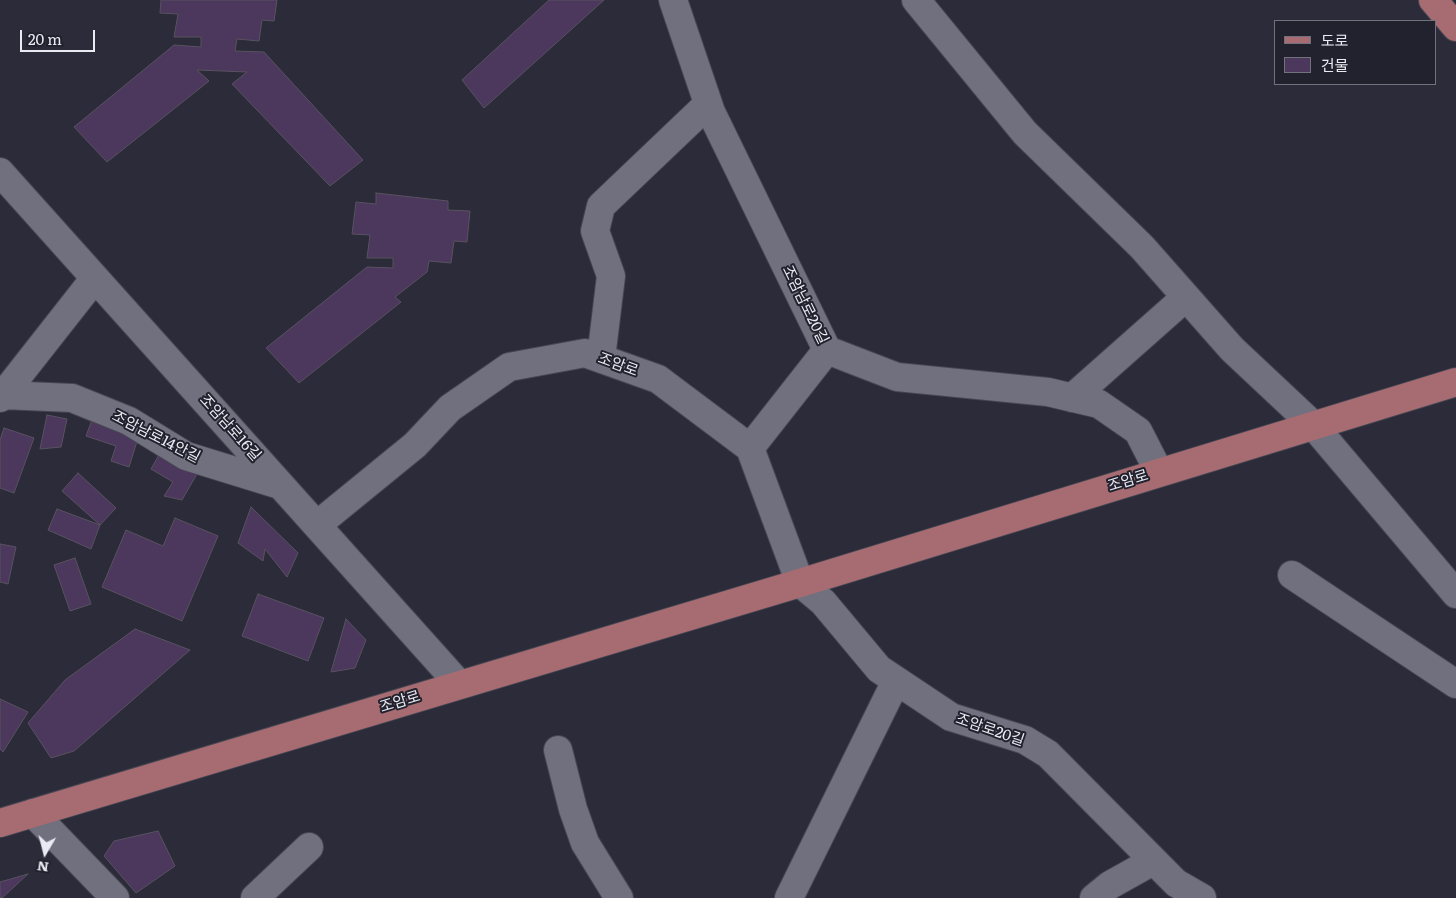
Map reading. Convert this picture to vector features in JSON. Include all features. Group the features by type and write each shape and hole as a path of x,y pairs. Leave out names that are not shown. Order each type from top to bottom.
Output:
{"main road":[{"path":"1434,0 1456,27"},
{"name":"조암로","path":"0,823 800,583 1456,382"}],"street":[{"name":"조암남로20길","path":"673,0 708,104 827,350 897,377 1048,392 1099,404 1138,431 1159,472"},
{"path":"916,0 1025,133 1142,247 1232,349 1313,425 1456,594"},
{"path":"601,358 610,276 595,231 601,206 708,104"},
{"name":"조암남로16길","path":"0,172 459,684"},
{"path":"1,396 95,278"},
{"path":"1072,398 1186,297"},
{"path":"800,583 750,448 827,350"},
{"name":"조암로","path":"317,525 414,445 450,408 509,367 585,353 658,379 750,448"},
{"name":"조암남로14안길","path":"1,396 72,398 129,421 186,456 282,486"},
{"path":"1292,575 1456,684"},
{"name":"조암로20길","path":"800,583 823,602 879,669 951,717 1025,740 1048,754 1176,883 1202,898"},
{"path":"789,898 896,681"},
{"path":"558,750 572,809 585,844 619,898"},
{"path":"33,813 115,898"},
{"path":"255,898 309,848"},
{"path":"1094,898 1110,885 1153,861"}],"building":[{"path":"161,0 277,0 274,21 262,20 259,41 237,39 235,51 264,52 363,160 330,186 232,84 247,72 197,70 209,81 107,162 74,127 174,45 201,47 201,37 174,37 178,14 160,13"},
{"path":"549,0 604,0 484,108 462,80"},
{"path":"376,193 448,201 448,210 470,211 467,242 454,241 451,263 429,261 427,272 395,297 401,302 299,383 266,348 367,267 393,268 393,258 367,258 370,235 352,234 356,202 376,204"},
{"path":"47,415 67,419 61,447 40,449"},
{"path":"92,420 139,435 129,467 111,461 116,446 86,436"},
{"path":"4,428 34,438 14,493 0,488 0,440"},
{"path":"160,453 197,474 182,500 164,496 173,482 151,469"},
{"path":"78,473 116,508 100,525 62,491"},
{"path":"251,507 298,553 287,577 265,549 263,561 238,543"},
{"path":"57,509 100,525 91,549 48,530"},
{"path":"175,518 218,536 182,621 102,587 126,530 163,546"},
{"path":"0,544 16,547 8,584 0,582"},
{"path":"75,558 91,604 70,611 54,565"},
{"path":"258,594 324,618 308,661 242,636"},
{"path":"346,619 366,640 355,668 331,672"},
{"path":"135,629 190,650 74,751 51,758 28,723 65,680"},
{"path":"0,699 28,712 3,752 0,749"},
{"path":"158,831 175,866 136,893 104,856 114,841"},
{"path":"28,874 2,898 0,898 0,882"}]}
